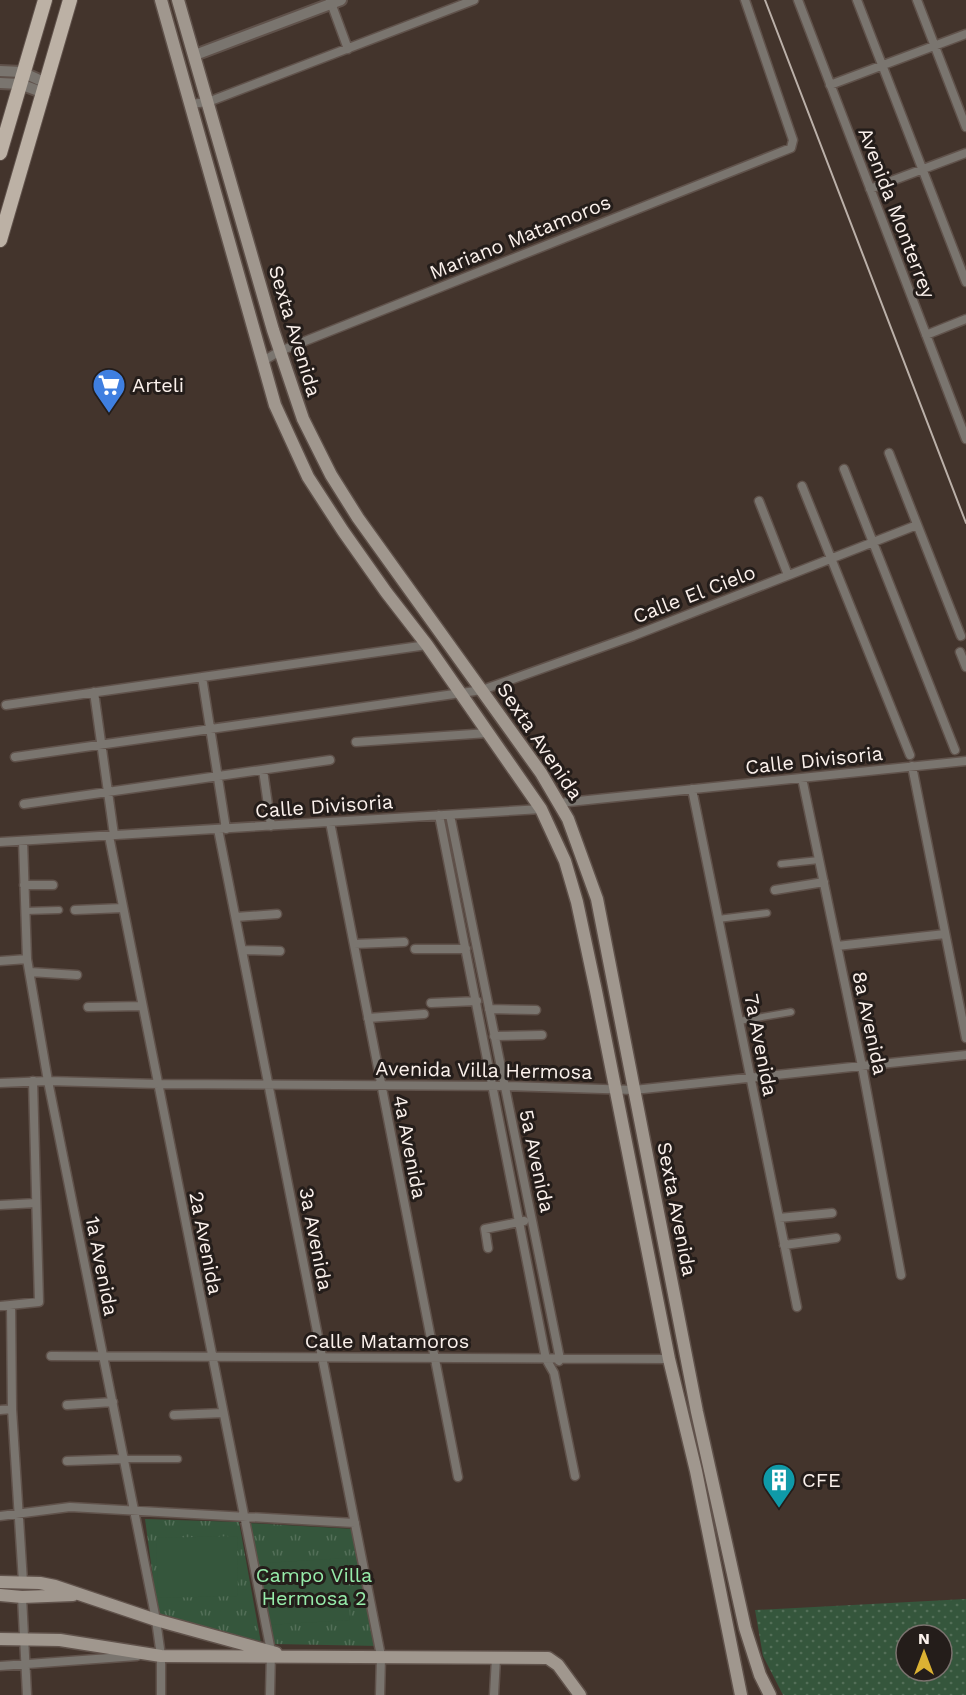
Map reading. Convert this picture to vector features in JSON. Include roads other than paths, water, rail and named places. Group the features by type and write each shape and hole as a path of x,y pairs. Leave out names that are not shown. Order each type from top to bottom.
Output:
{"main road":[{"path":"0,153 45,0"},
{"path":"0,240 70,0"},
{"name":"Sexta Avenida","path":"161,0 275,405 308,477 348,539 427,645 542,809 565,861 577,902 597,992 669,1359 696,1471 741,1695"},
{"name":"Sexta Avenida","path":"181,1 240,218 303,419 358,518 542,773 568,819 580,848 597,899 697,1412 740,1606 751,1650 770,1695"},
{"path":"0,1582 55,1586 156,1620 271,1654"},
{"path":"0,1594 22,1597 80,1594"},
{"path":"0,1639 60,1640 157,1655 271,1654 548,1658 558,1665 580,1695"}],"street":[{"path":"190,104 208,102 474,0"},
{"name":"Mariano Matamoros","path":"263,361 280,351 791,148 793,140 745,0"},
{"name":"Avenida Monterrey","path":"798,0 966,439"},
{"path":"857,0 966,282"},
{"path":"917,0 966,127"},
{"path":"195,55 334,1 348,48"},
{"path":"830,85 966,34"},
{"path":"0,71 45,88"},
{"path":"0,83 21,78"},
{"path":"870,189 966,153"},
{"path":"926,335 966,319"},
{"path":"889,453 960,636"},
{"path":"844,469 955,750"},
{"path":"802,486 910,755"},
{"path":"759,501 788,575"},
{"name":"Calle El Cielo","path":"15,757 482,690 633,636 917,525"},
{"path":"6,705 427,645"},
{"path":"963,656 966,667"},
{"name":"3a Avenida","path":"202,677 218,776 222,829 236,917 381,1656 380,1695"},
{"name":"2a Avenida","path":"94,692 123,908 271,1654 270,1695"},
{"path":"356,742 488,733"},
{"path":"24,804 330,760"},
{"name":"Calle Divisoria","path":"559,803 966,761"},
{"path":"912,766 966,1038"},
{"path":"262,770 270,826"},
{"name":"8a Avenida","path":"802,778 862,1066 901,1275"},
{"name":"7a Avenida","path":"692,789 797,1307"},
{"name":"Calle Divisoria","path":"0,842 542,809"},
{"name":"5a Avenida","path":"439,815 546,1359 554,1373 575,1476"},
{"name":"5a Avenida","path":"450,815 560,1359"},
{"name":"4a Avenida","path":"330,822 458,1477"},
{"name":"1a Avenida","path":"23,841 27,959 48,1081 156,1620 161,1695"},
{"path":"781,864 819,860"},
{"path":"775,890 824,882"},
{"path":"24,885 53,885"},
{"path":"75,910 123,908"},
{"path":"25,911 59,910"},
{"path":"458,911 469,910"},
{"path":"718,919 767,913"},
{"path":"236,917 277,914"},
{"path":"837,946 945,934"},
{"path":"354,944 404,942"},
{"path":"416,948 478,956"},
{"path":"243,950 280,951"},
{"path":"0,961 27,959"},
{"path":"30,972 77,975"},
{"path":"431,1002 477,1001"},
{"path":"88,1007 142,1006"},
{"path":"489,1009 536,1010"},
{"path":"739,1021 791,1012"},
{"path":"368,1018 424,1014"},
{"path":"494,1036 542,1035"},
{"name":"Avenida Villa Hermosa","path":"0,1083 48,1081 504,1086 634,1090 966,1055"},
{"path":"0,1306 39,1302 33,1081"},
{"path":"0,1205 36,1203"},
{"path":"779,1218 832,1213"},
{"path":"488,1248 485,1229 532,1220"},
{"path":"784,1245 836,1238"},
{"path":"11,1305 12,1409 23,1582"},
{"name":"Calle Matamoros","path":"51,1356 669,1359"},
{"path":"554,1373 560,1359"},
{"path":"68,1405 113,1402"},
{"path":"0,1410 12,1409"},
{"path":"174,1415 223,1413"},
{"path":"67,1461 178,1459"},
{"path":"0,1516 66,1507 355,1523"},
{"path":"22,1597 27,1695"},
{"path":"0,1666 157,1655"},
{"path":"494,1695 496,1658"}],"railway":[{"path":"765,0 966,523"}],"place":[{"name":"Arteli","path":"109,414"},
{"name":"CFE","path":"779,1509"}],"park label":[{"name":"Campo Villa Hermosa 2","path":"314,1586"}]}
